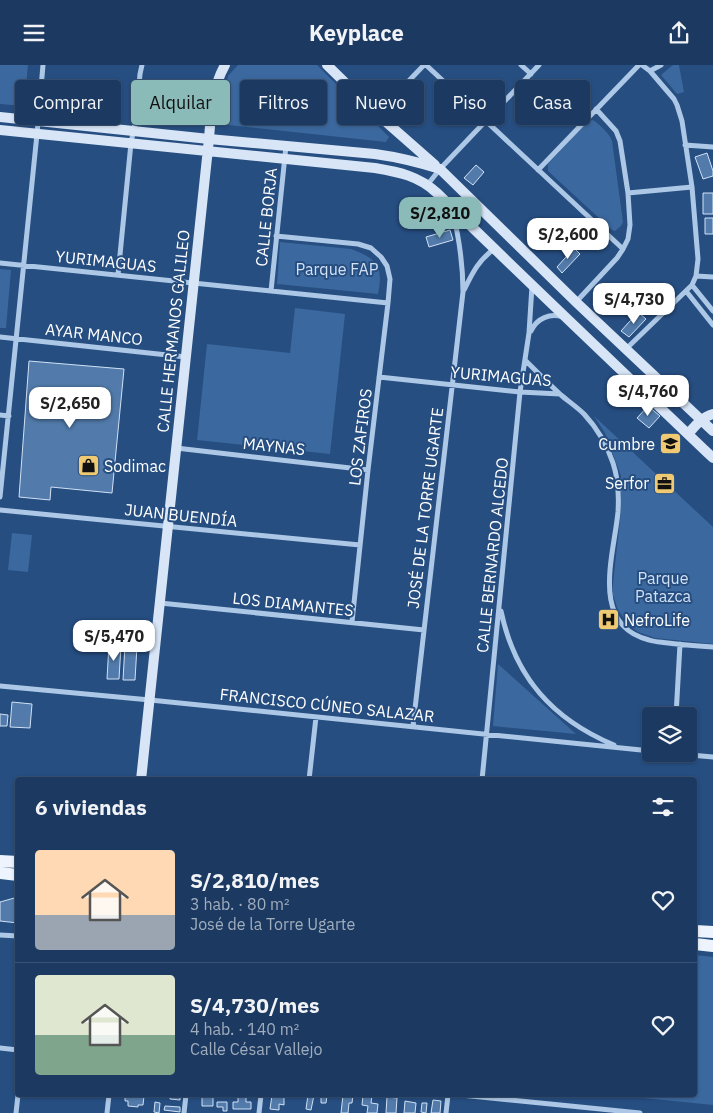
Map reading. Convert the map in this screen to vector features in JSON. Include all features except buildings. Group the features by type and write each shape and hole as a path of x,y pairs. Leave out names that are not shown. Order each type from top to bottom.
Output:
{"main road":[{"name":"CALLE HERMANOS GALILEO","path":"141,777 211,108 218,76 225,65"},
{"path":"327,65 342,80"},
{"path":"0,117 15,119"},
{"path":"76,125 390,156 440,169"},
{"path":"390,125 440,169 576,302 713,431"},
{"path":"0,130 382,169 404,174 428,184 713,458"},
{"path":"688,434 701,420 713,414"},
{"path":"0,861 15,862"},
{"path":"0,873 15,875"},
{"path":"697,931 713,932"},
{"path":"697,944 713,946"}],"street":[{"path":"42,80 43,65"},
{"path":"118,275 131,143 142,65"},
{"path":"410,80 425,65 441,80"},
{"path":"521,65 531,74"},
{"path":"505,101 539,65"},
{"path":"538,170 641,65 650,71 677,105 682,121 692,187 698,259 696,276 692,285 626,349"},
{"path":"650,71 661,65"},
{"path":"576,302 617,258 628,239 630,225 628,193 620,141 616,131 596,109"},
{"path":"0,497 38,125"},
{"path":"428,184 482,125"},
{"path":"490,125 623,249"},
{"name":"CALLE BORJA","path":"271,291 286,145"},
{"path":"685,145 713,147"},
{"path":"628,193 692,187"},
{"name":"JOSÉ DE LA TORRE UGARTE","path":"413,726 463,292 461,250 451,207"},
{"name":"LOS ZAFIROS","path":"276,236 358,244 371,248 387,266 390,279 352,623"},
{"name":"JOSÉ DE LA TORRE UGARTE","path":"463,292 478,262 495,248"},
{"name":"YURIMAGUAS","path":"0,263 388,303"},
{"path":"696,276 713,277"},
{"path":"692,285 713,311"},
{"name":"CALLE BERNARDO ALCEDO","path":"482,777 520,392 529,333 532,286"},
{"path":"686,291 713,325"},
{"path":"529,333 538,321 545,317 553,315 568,319"},
{"name":"AYAR MANCO","path":"0,337 186,357"},
{"path":"525,360 585,415 599,433 614,465 618,485 618,511 609,589 611,605 617,619 623,627 635,635 649,640 713,647"},
{"name":"YURIMAGUAS","path":"379,377 520,392 560,394"},
{"path":"0,415 8,415"},
{"name":"MAYNAS","path":"176,448 368,469"},
{"name":"JUAN BUENDÍA","path":"0,510 360,545"},
{"name":"LOS DIAMANTES","path":"160,603 424,630"},
{"path":"500,606 505,630 514,652 525,674 539,693 556,711 575,726 619,748"},
{"path":"676,707 680,644"},
{"name":"FRANCISCO CÚNEO SALAZAR","path":"0,686 642,750"},
{"path":"309,777 316,717"},
{"path":"697,756 713,757"},
{"path":"0,935 15,936"},
{"path":"0,1048 15,1050"},
{"path":"16,1113 18,1097"},
{"path":"107,1113 108,1097"},
{"path":"184,1113 186,1097"},
{"path":"259,1113 260,1097"},
{"path":"446,1113 448,1097"},
{"path":"481,1097 640,1113"}],"green space":[{"path":"0,65 28,65 27,80 15,80 15,105 0,104"},
{"path":"238,65 317,65 337,85 337,125 377,125 389,137 386,142 228,125 230,125 230,80 227,80 228,76"},
{"path":"673,65 679,65 684,92 677,94 661,75"},
{"path":"593,120 604,129 612,141 623,222 615,231 548,171 548,164 584,125 590,125 590,121"},
{"name":"Parque FAP","path":"280,242 351,249 360,252 372,260 379,270 380,284 378,294 277,284"},
{"path":"0,269 11,270 6,328 0,328"},
{"path":"295,308 345,314 330,454 197,440 207,344 290,353"},
{"name":"Parque Patazca","path":"594,416 713,527 713,644 655,638 638,632 628,624 618,610 613,595 613,583 621,511 621,476 605,433"},
{"path":"12,533 32,535 28,572 8,570"},
{"path":"498,664 576,734 493,726"},
{"path":"697,955 713,957 713,1105 634,1097 697,1097"}],"place":[{"name":"Cumbre","path":"671,444"},
{"name":"Sodimac","path":"88,466"},
{"name":"Serfor","path":"665,483"},
{"name":"NefroLife","path":"608,620"}]}
